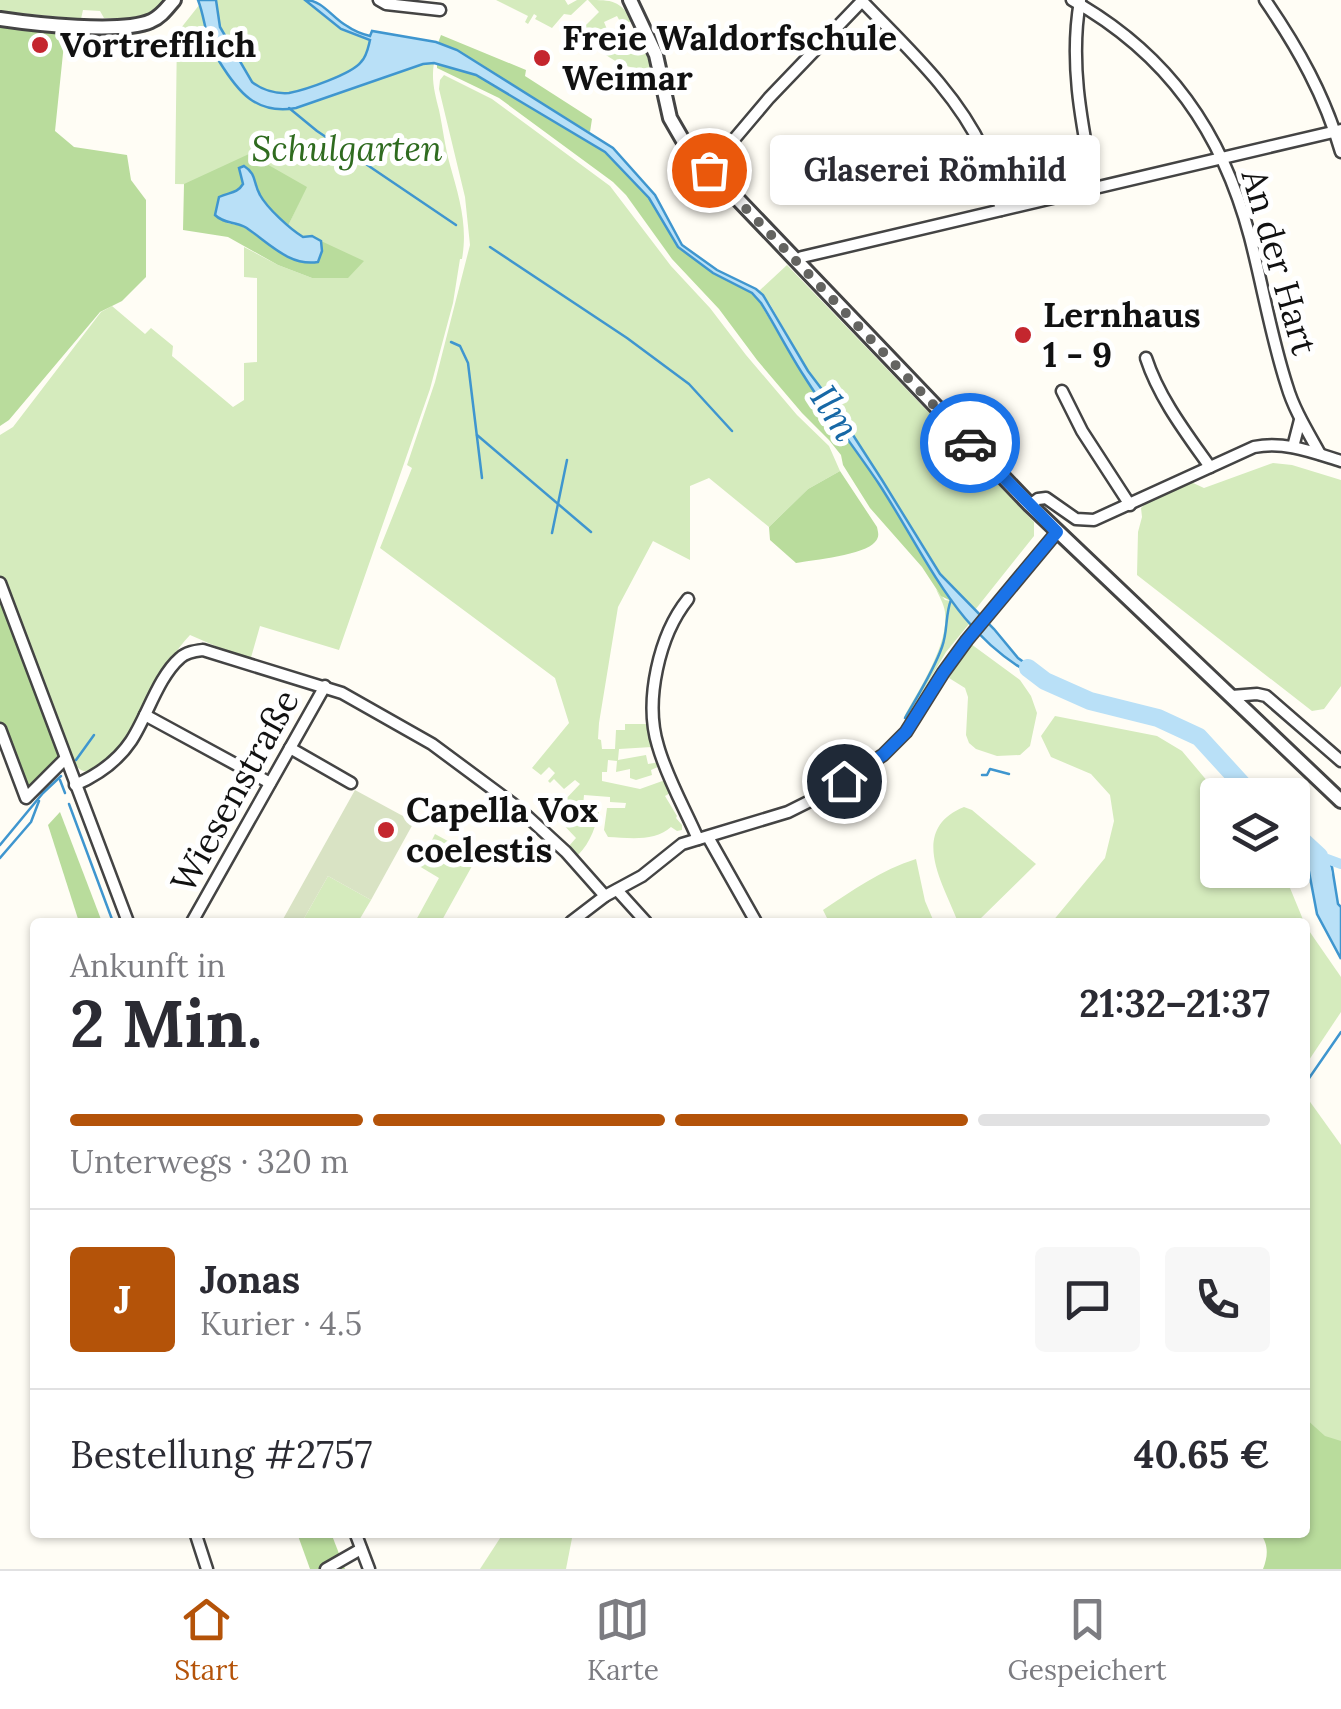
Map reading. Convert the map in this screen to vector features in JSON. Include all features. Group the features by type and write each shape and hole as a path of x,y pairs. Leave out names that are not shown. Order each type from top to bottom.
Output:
{"street":[{"path":"0,19 130,26 154,20 174,0"},
{"path":"379,0 440,10"},
{"path":"630,0 656,55 666,104 685,144 1030,505 1341,801"},
{"path":"709,170 769,98 862,0 942,85 972,130 991,171 1000,210"},
{"path":"1265,0 1311,75 1338,131 1341,152"},
{"path":"1077,1 1075,77 1094,188"},
{"name":"An der Hart","path":"1077,1 1110,22 1160,65 1202,120 1237,195 1283,373 1300,420 1320,454"},
{"path":"796,261 1338,131"},
{"path":"1146,358 1174,416 1210,467"},
{"path":"1062,390 1082,431 1130,505"},
{"path":"1293,446 1300,420"},
{"path":"1030,505 1046,498 1087,522 1254,448 1276,444 1341,461"},
{"path":"576,918 605,896 642,876 682,844 788,812 826,793 883,755 913,722 967,640 1057,532"},
{"path":"0,584 126,918"},
{"path":"688,599 677,612 658,659 654,690 658,746 703,838 753,918"},
{"path":"75,785 96,776 118,758 180,658 197,650 216,653 325,686 406,728 518,807 605,896"},
{"name":"Wiesenstraße","path":"194,918 325,686"},
{"path":"1232,696 1266,696 1341,761"},
{"path":"146,715 270,783"},
{"path":"0,729 26,798 64,758"},
{"path":"290,748 351,783"},
{"path":"617,890 642,918"},
{"path":"197,1538 207,1569"},
{"path":"357,1538 369,1569"},
{"path":"326,1569 361,1549"}],"green space":[{"path":"0,0 165,0 137,17 104,18 100,11 83,10 81,19 0,11"},
{"path":"216,0 305,0 341,29 370,40 367,52 356,67 316,85 289,93 265,90 252,82 220,27"},
{"path":"496,0 565,0 568,5 587,0 571,15 564,14 552,28 535,19 534,14 528,24 528,16"},
{"path":"588,0 609,1 623,9 632,21 622,25 617,16 604,22 611,39 618,37 626,54 642,42 653,68 619,63 575,25 583,28 599,12"},
{"name":"Schulgarten","path":"200,4 211,50 219,62 282,110 434,63 435,93 462,211 462,259 430,389 339,650 260,626 250,661 190,635 166,666 120,748 108,762 95,770 83,771 71,760 0,575 0,435 13,427 101,312 112,306 145,334 151,328 173,346 172,356 233,407 244,400 244,363 257,362 257,278 244,277 244,247 312,278 321,241 303,237 288,226 306,187 175,184 177,33"},
{"path":"0,25 65,34 55,131 74,147 127,155 131,180 146,200 146,277 122,301 100,312 0,426"},
{"path":"441,35 526,70 525,76 592,119 590,132 457,50 438,43"},
{"path":"437,64 476,75 605,152 649,198 678,247 713,273 755,295 951,601 941,596 922,567 870,508 829,440 672,259 626,195 499,98 437,68"},
{"path":"444,75 492,99 610,186 671,266 797,415 829,446 840,471 808,489 769,527 709,478 690,486 690,560 653,541 618,607 598,739 602,749 615,749 616,730 625,730 625,724 648,724 652,747 619,749 618,760 646,755 648,764 662,765 651,770 652,775 636,780 630,778 630,769 616,772 617,761 608,760 602,781 640,789 668,779 672,792 665,796 682,830 671,827 641,838 608,837 604,830 607,808 625,808 626,803 584,795 583,806 600,807 592,833 578,855 569,846 576,838 559,820 551,827 544,822 580,784 575,780 564,789 554,779 548,781 555,773 549,767 541,775 532,768 569,723 555,678 380,548 412,468 407,465 435,382 470,245 465,197 439,89"},
{"path":"249,154 307,187 288,226 262,198 244,166 239,168 243,184 217,201 215,210 227,223 242,226 275,249 304,262 322,246 321,241 364,261 348,278 312,278 278,265 228,237 183,230 184,184"},
{"path":"787,265 1034,522 1034,536 975,610 940,574 759,291"},
{"path":"1273,463 1341,480 1341,686 1324,709 1312,711 1137,575 1141,508 1152,498 1191,482 1204,488"},
{"path":"840,471 877,527 878,538 861,550 796,563 770,540 769,527 808,489"},
{"path":"936,589 969,624 946,652 906,719 932,666 945,625 943,603"},
{"path":"0,594 60,757 27,795 0,722"},
{"path":"971,644 1020,680 1031,696 1037,713 1030,746 1020,755 997,756 969,743 968,697 965,688 949,678"},
{"path":"1055,716 1157,736 1182,751 1205,778 1200,778 1200,888 1290,888 1302,918 1055,918 1105,858 1114,821 1110,795 1091,774 1051,757 1041,736"},
{"path":"355,790 414,822 371,900 328,876 304,918 284,918"},
{"path":"964,807 972,810 1036,864 981,918 956,918 939,875 934,843 937,829"},
{"path":"60,812 100,918 78,918 48,825"},
{"path":"435,834 477,857 443,918 417,918 439,878 419,866"},
{"path":"916,859 932,918 827,918 823,910"},
{"path":"328,876 371,900 360,918 304,918"},
{"path":"1310,932 1341,977 1341,1012 1310,1058"},
{"path":"1310,1102 1341,1145 1341,1569 1310,1537"},
{"path":"1310,1422 1325,1436 1341,1441 1341,1569 1263,1569 1263,1538 1310,1538"},
{"path":"299,1538 333,1538 345,1569 310,1569"},
{"path":"500,1538 572,1538 566,1569 480,1569"}],"water":[{"path":"198,0 216,0 220,27 252,82 265,89 289,93 306,89 356,67 365,57 370,40 341,29 305,0 311,1 364,34 370,36 372,31 436,42 457,50 613,148 655,195 682,245 763,295 940,574 1018,658 1045,681 990,644 948,596 879,484 804,376 761,303 752,293 713,273 678,247 649,198 605,152 476,75 434,63 296,108 259,104 241,91 214,53"},
{"path":"244,166 263,200 279,218 303,237 321,241 318,262 288,257 245,227 215,215 219,197 243,184 239,168"},
{"path":"1310,856 1319,856 1332,867 1341,907 1341,959 1317,914"}],"waterway":[{"path":"289,108 456,225"},
{"path":"490,247 689,384 732,431"},
{"path":"451,342 460,346 468,363 482,478"},
{"path":"477,435 591,532"},
{"path":"552,533 567,460"},
{"path":"905,718 942,647 951,600"},
{"name":"Ilm","path":"1028,668 1045,681 1090,701 1158,718 1199,737 1236,778"},
{"path":"76,760 94,735"},
{"path":"982,775 990,769 1009,774"},
{"path":"0,845 61,776"},
{"path":"60,780 65,793"},
{"path":"0,858 31,822 39,801"},
{"path":"69,804 112,918"},
{"name":"Ilm","path":"1310,848 1319,856 1323,875"},
{"path":"1319,856 1341,864"},
{"path":"1310,1077 1341,1032"}],"way so far":[{"path":"709,170 970,443"}],"place":[{"name":"Vortrefflich","path":"40,45"},
{"name":"Freie Waldorfschule Weimar","path":"542,58"},
{"name":"Glaserei Römhild","path":"709,170"},
{"name":"Lernhaus 1 - 9","path":"1023,335"},
{"name":"Capella Vox coelestis","path":"386,830"}],"route":[{"path":"844,781 883,755 906,732 967,640 1057,532 970,443"}]}
